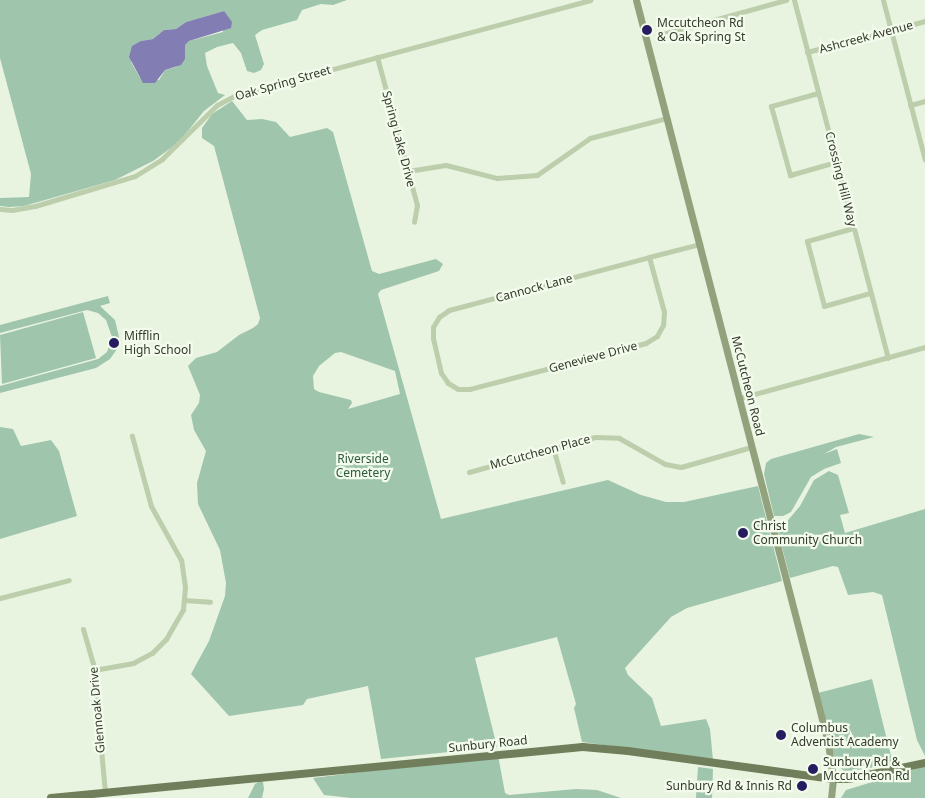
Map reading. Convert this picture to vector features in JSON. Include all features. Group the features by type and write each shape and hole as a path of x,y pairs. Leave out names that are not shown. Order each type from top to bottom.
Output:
{"main road":[{"name":"McCutcheon Road","path":"636,0 828,743 832,779 831,798"},
{"name":"Sunbury Road","path":"51,798 583,748 628,751 832,779 849,779 925,763"}],"street":[{"name":"Oak Spring Street","path":"0,208 12,210 35,206 136,176 162,159 217,105 236,95 590,0"},
{"path":"663,34 786,0"},
{"name":"Crossing Hill Way","path":"794,0 888,358"},
{"path":"883,0 925,160"},
{"name":"Ashcreek Avenue","path":"808,52 925,21"},
{"name":"Spring Lake Drive","path":"377,57 417,205 414,222"},
{"path":"818,93 771,106 790,175 836,162"},
{"path":"910,105 925,101"},
{"path":"408,171 446,165 497,178 537,175 590,138 667,118"},
{"path":"853,228 807,241 824,306 870,293"},
{"name":"Cannock Lane","path":"448,383 441,373 433,338 433,327 439,317 449,310 700,244"},
{"name":"Genevieve Drive","path":"448,383 458,389 470,389 646,343 657,336 663,325 664,312 649,257"},
{"path":"740,398 925,348"},
{"path":"94,670 133,663 152,652 166,639 183,610 185,588 181,560 151,506 132,436"},
{"name":"McCutcheon Place","path":"469,472 595,437 619,438 665,464 681,467 751,447"},
{"path":"553,448 563,482"},
{"path":"0,598 69,580"},
{"path":"184,600 210,602"},
{"name":"Glennoak Drive","path":"83,629 94,670 105,792"}],"green space":[{"path":"0,0 347,0 333,5 321,4 302,10 297,20 262,30 255,35 264,64 261,70 254,73 247,71 241,53 233,43 217,47 205,53 207,66 218,93 225,95 204,111 179,142 153,161 115,180 24,206 0,206 0,198 29,197 31,174 0,58","holes":["224,11 223,32 189,41 185,44 185,59 176,67 165,70 159,80 140,78 131,62 141,41 153,39 164,30 176,29 186,22"]},
{"name":"Riverside Cemetery","path":"232,101 247,120 262,119 276,122 290,137 327,128 333,132 372,271 379,274 436,259 443,264 439,271 381,290 378,294 441,519 608,480 641,495 666,502 684,502 758,486 782,581 687,608 671,617 625,668 628,675 652,698 661,726 706,719 710,729 713,760 582,742 574,708 576,704 557,637 475,658 497,747 381,759 368,686 307,699 303,705 229,716 191,674 209,641 225,596 226,583 220,550 198,504 197,483 206,451 194,430 191,415 199,403 200,395 188,366 196,358 217,352 239,335 253,328 258,324 260,318 214,146 202,138 202,128 212,114","holes":["341,352 395,371 400,394 348,409 352,403 351,400 314,389 313,376 319,366 335,353"]},
{"path":"108,296 110,303 100,306 115,320 119,337 117,349 110,359 96,368 0,393 0,386 98,359 107,352 112,337 106,320 98,313 87,310 0,333 0,325"},
{"path":"83,312 96,358 2,384 0,335"},
{"path":"0,427 13,429 21,446 51,440 59,451 77,516 0,539"},
{"path":"859,434 874,437 836,447 824,454 837,449 841,463 824,469 811,477 791,512 783,516 774,516 764,474 766,463 771,459"},
{"path":"829,471 838,475 849,513 840,515 845,533 925,509 925,756 917,740 882,595 873,592 848,595 838,567 833,566 790,578 778,532 800,506 814,480"},
{"path":"872,679 893,764 845,772 836,764 818,693"},
{"path":"498,755 505,793 509,795 576,789 597,790 621,798 351,798 324,795 313,778"},
{"path":"925,766 925,798 841,798 846,790"},
{"path":"698,767 713,769 712,798 696,798"},
{"path":"260,781 263,782 264,789 262,798 248,798 255,784"}],"shaded area":[{"path":"224,11 232,22 231,28 189,41 185,45 185,59 181,65 165,70 155,83 143,83 129,57 132,46 141,41 153,39 164,30 176,29 186,22"}],"place":[{"name":"Mccutcheon Rd & Oak Spring St","path":"647,30"},
{"name":"Mifflin High School","path":"114,343"},
{"name":"Christ Community Church","path":"743,533"},
{"name":"Columbus Adventist Academy","path":"781,735"},
{"name":"Sunbury Rd & Mccutcheon Rd","path":"813,769"},
{"name":"Sunbury Rd & Innis Rd","path":"802,786"}]}
